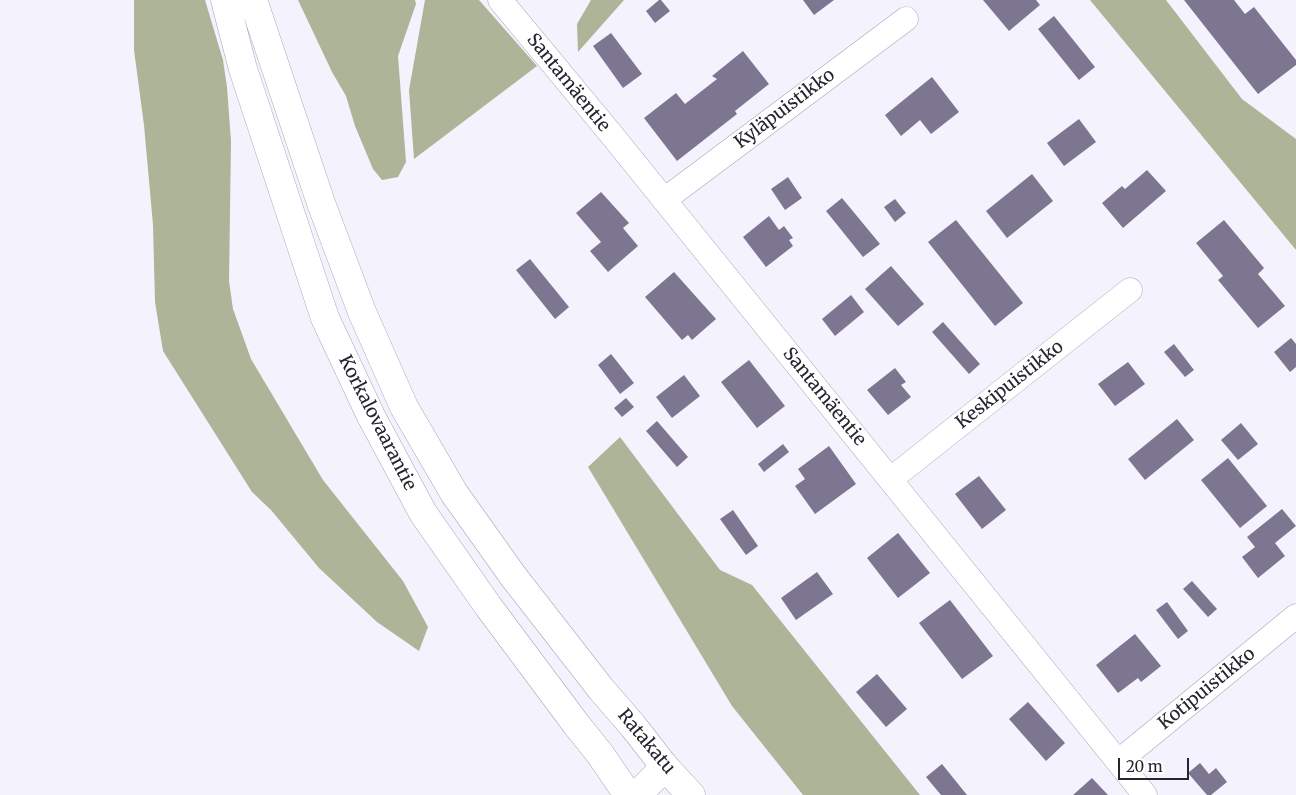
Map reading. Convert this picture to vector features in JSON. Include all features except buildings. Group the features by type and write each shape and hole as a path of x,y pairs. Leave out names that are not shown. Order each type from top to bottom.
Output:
{"street":[{"name":"Korkalovaarantie","path":"225,0 243,69 325,318 371,416 423,513 488,606 600,754 628,795"},
{"name":"Korkalovaarantie","path":"253,0 328,221 362,312 404,407 454,493 513,576 601,689"},
{"name":"Santamäentie","path":"500,0 1145,795"},
{"name":"Kyläpuistikko","path":"664,200 906,18"},
{"name":"Keskipuistikko","path":"890,479 1130,290"},
{"name":"Kotipuistikko","path":"1119,761 1296,616"},
{"name":"Ratakatu","path":"601,689 633,726 665,768 691,795"},
{"path":"637,795 665,768"}],"green space":[{"path":"134,0 205,0 223,60 227,87 231,141 229,281 233,309 251,359 323,480 403,581 428,627 419,651 377,622 319,568 271,510 252,492 163,351 155,302 153,225 144,125 134,50"},
{"path":"298,0 415,0 416,4 398,56 406,162 398,177 382,180 373,169 355,126 346,96 332,72"},
{"path":"425,0 479,0 537,66 414,159 409,90"},
{"path":"591,0 624,0 578,52 577,24"},
{"path":"1090,0 1166,0 1242,99 1296,139 1296,250"},
{"path":"620,437 720,570 752,585 920,795 803,795 732,706 588,467"}]}
